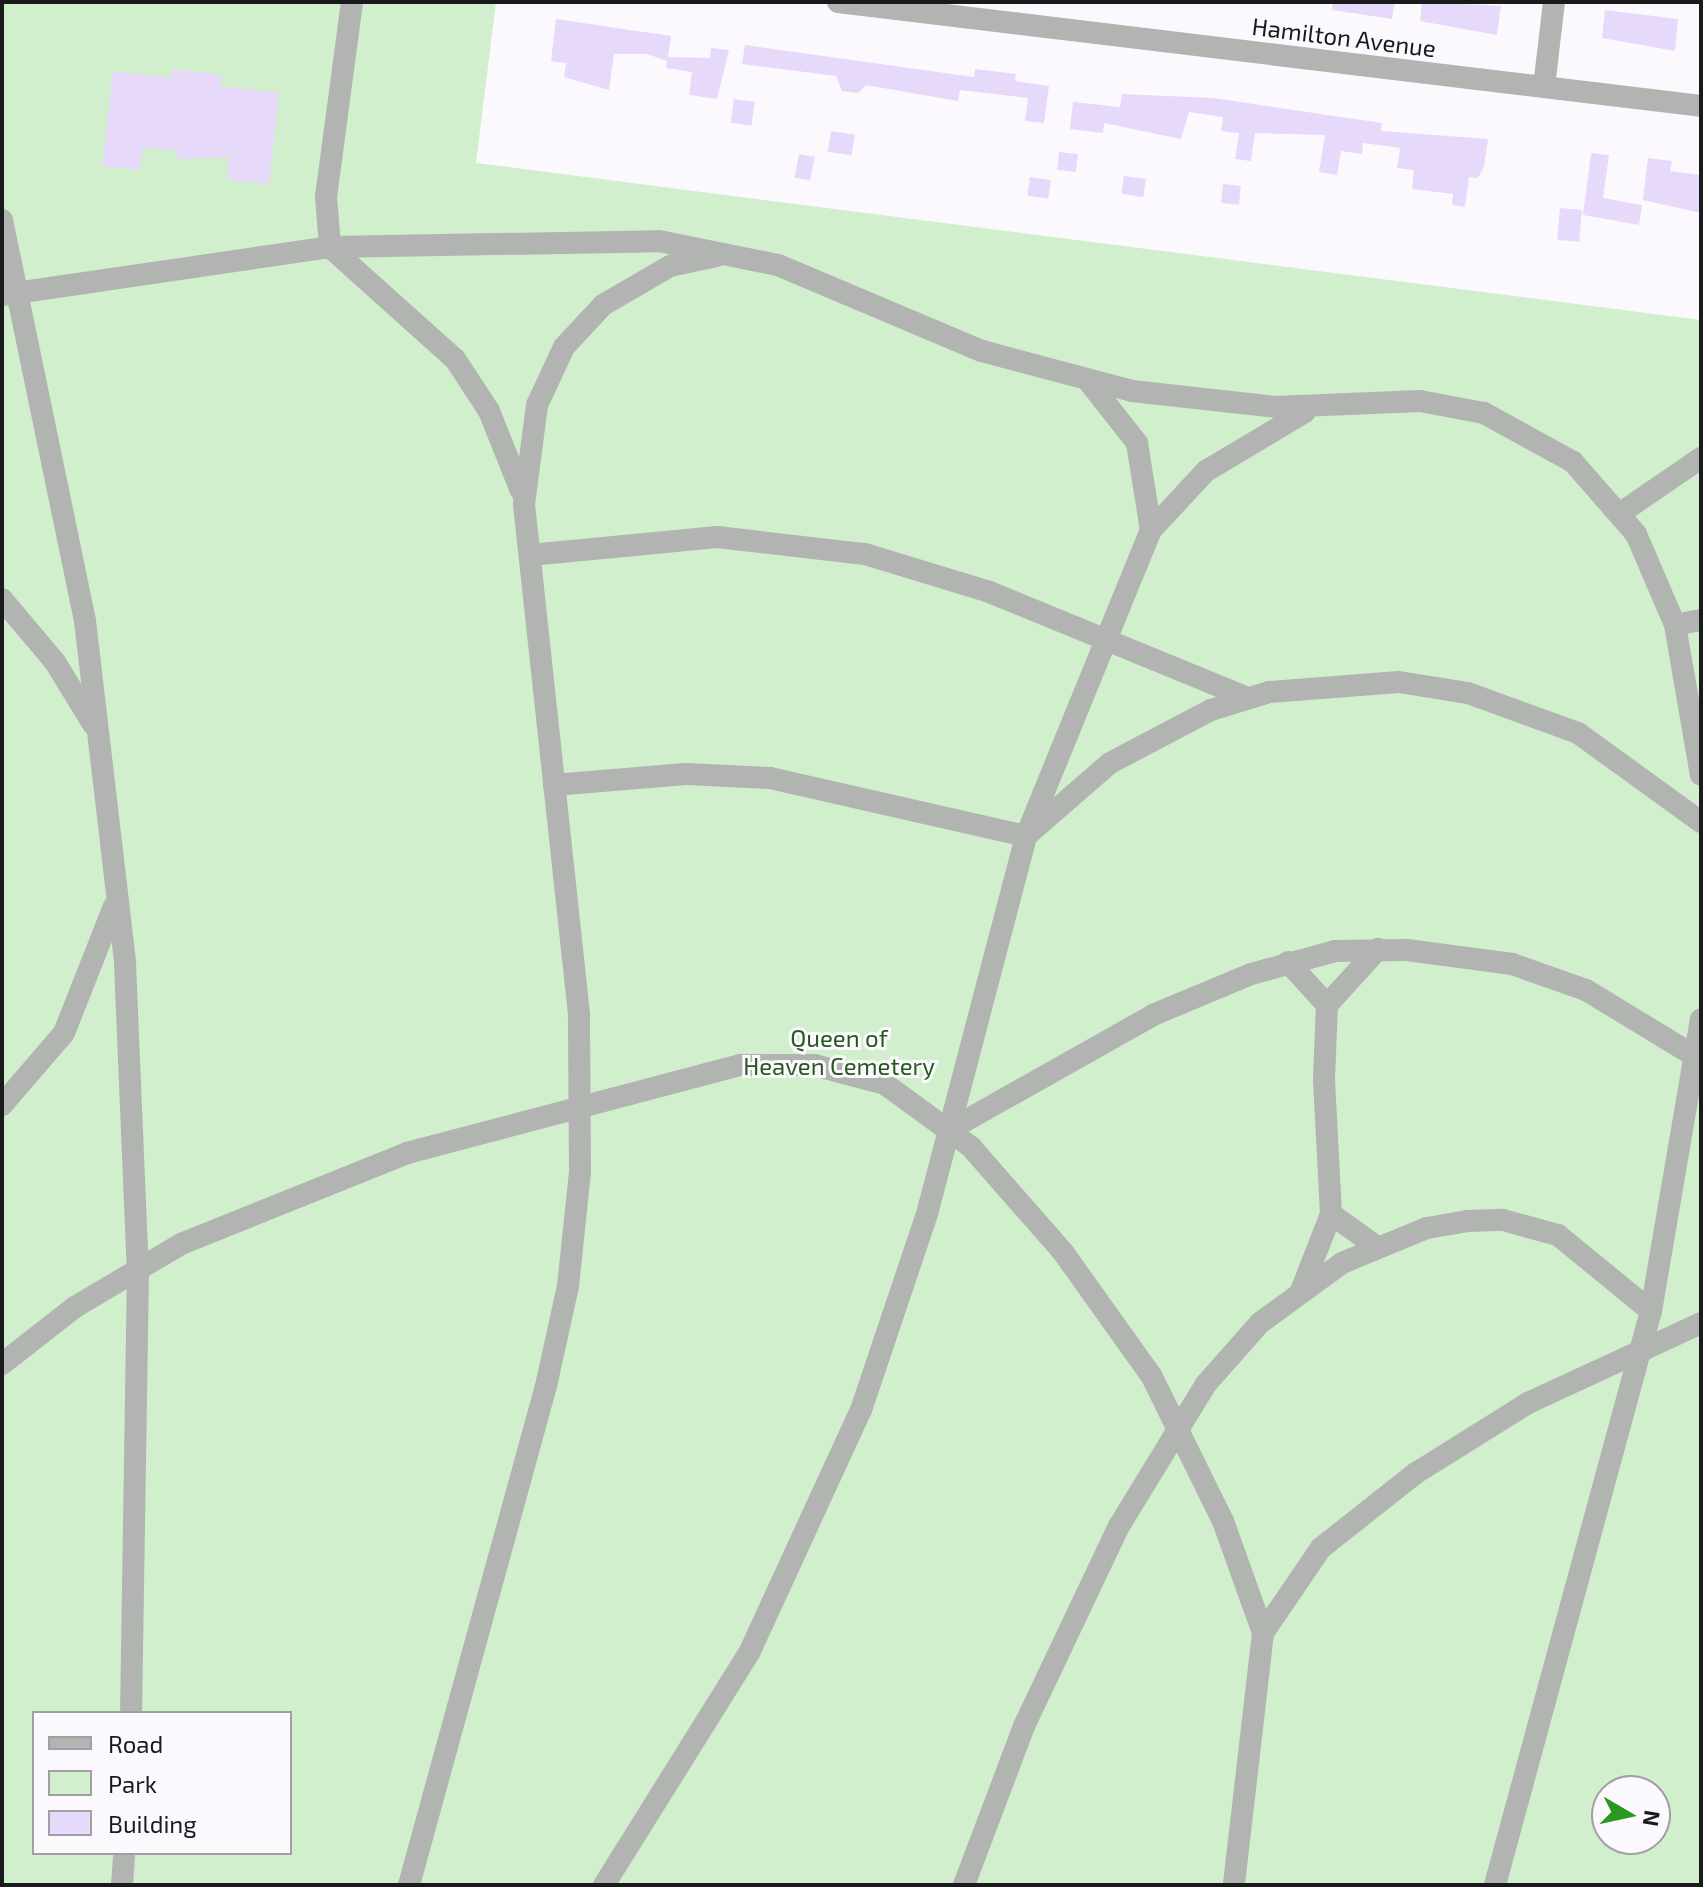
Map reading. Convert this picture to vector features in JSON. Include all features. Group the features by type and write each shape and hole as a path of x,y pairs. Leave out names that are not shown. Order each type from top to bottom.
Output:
{"street":[{"path":"352,2 326,196 330,247 455,359 489,411 524,504 554,785 583,1105 568,1286 552,1360 409,1885"},
{"name":"Hamilton Avenue","path":"838,2 1701,106"},
{"path":"1544,87 1554,2"},
{"path":"2,220 10,293 67,512 101,744 118,889 138,1270 131,1711"},
{"path":"10,293 330,247 571,239 738,254 820,280 982,351 1089,382 1225,404 1316,408 1420,401 1484,413 1545,442 1622,512 1650,559 1675,625 1701,775"},
{"path":"524,504 537,405 582,324 670,266 738,254"},
{"path":"1089,382 1137,443 1151,530"},
{"path":"604,1885 699,1741 806,1540 890,1327 951,1129 1026,836 1103,639 1151,530 1234,450 1316,408"},
{"path":"1622,512 1701,458"},
{"path":"530,555 677,538 823,546 947,577 1245,697"},
{"path":"2,599 83,701 101,744"},
{"path":"1675,625 1701,620"},
{"path":"1026,836 1110,763 1245,697 1369,682 1468,693 1578,733 1701,822"},
{"path":"554,785 686,774 770,778 1026,836"},
{"path":"2,1105 64,1033 105,939 118,889"},
{"path":"951,1129 1089,1046 1288,962 1378,949 1477,957 1549,976 1618,1007 1699,1059"},
{"path":"1327,1005 1378,949"},
{"path":"1288,962 1327,1005 1331,1214 1301,1291"},
{"path":"1495,1885 1643,1346 1699,1059 1701,1019"},
{"path":"2,1364 138,1270 238,1216 357,1170 583,1105 741,1065 789,1062 885,1084 951,1129 1028,1208 1096,1294 1178,1426 1263,1633"},
{"path":"1331,1214 1377,1247"},
{"path":"964,1885 1062,1640 1178,1426 1232,1353 1301,1291 1377,1247 1468,1221 1532,1226 1586,1251 1651,1311"},
{"path":"1234,1885 1263,1633 1321,1548 1377,1501 1491,1424 1643,1346 1701,1323"},
{"path":"622,1885 631,1846"},
{"path":"122,1885 124,1855"}],"green space":[{"name":"Queen of Heaven Cemetery","path":"2,2 496,2 476,163 1701,320 1701,1885 2,1885"}],"building":[{"path":"1333,2 1395,2 1392,19 1332,10"},
{"path":"1422,2 1501,6 1497,35 1420,21"},
{"path":"1605,10 1678,19 1675,51 1602,38"},
{"path":"556,19 671,36 668,57 710,58 711,48 729,50 717,99 689,95 692,72 666,68 667,61 647,54 614,54 609,90 564,77 566,63 551,61"},
{"path":"745,45 974,77 975,69 1016,74 1015,81 1049,86 1044,123 1025,121 1028,98 960,90 958,101 866,85 858,93 842,91 836,76 742,64"},
{"path":"172,69 222,75 221,86 279,93 269,184 227,179 229,157 177,159 178,151 143,147 140,170 102,166 113,71 171,78"},
{"path":"1122,94 1213,98 1382,123 1381,131 1488,139 1484,167 1478,178 1469,177 1465,207 1452,205 1453,194 1412,189 1414,170 1397,168 1400,148 1363,143 1362,154 1341,151 1337,175 1319,172 1325,135 1255,133 1251,161 1235,159 1239,133 1221,131 1223,117 1189,112 1181,139 1104,123 1103,133 1070,129 1073,102 1120,107"},
{"path":"734,99 755,102 751,126 731,123"},
{"path":"831,131 855,135 851,155 828,152"},
{"path":"1059,152 1078,154 1076,172 1057,170"},
{"path":"1591,153 1609,155 1603,198 1642,205 1639,225 1583,215"},
{"path":"799,154 815,157 810,181 794,178"},
{"path":"1648,158 1672,161 1670,171 1701,175 1701,213 1643,200"},
{"path":"1124,176 1146,179 1143,197 1121,194"},
{"path":"1030,177 1051,180 1048,199 1027,196"},
{"path":"1223,184 1241,186 1239,205 1221,203"},
{"path":"1560,208 1582,210 1579,242 1557,240"}]}
